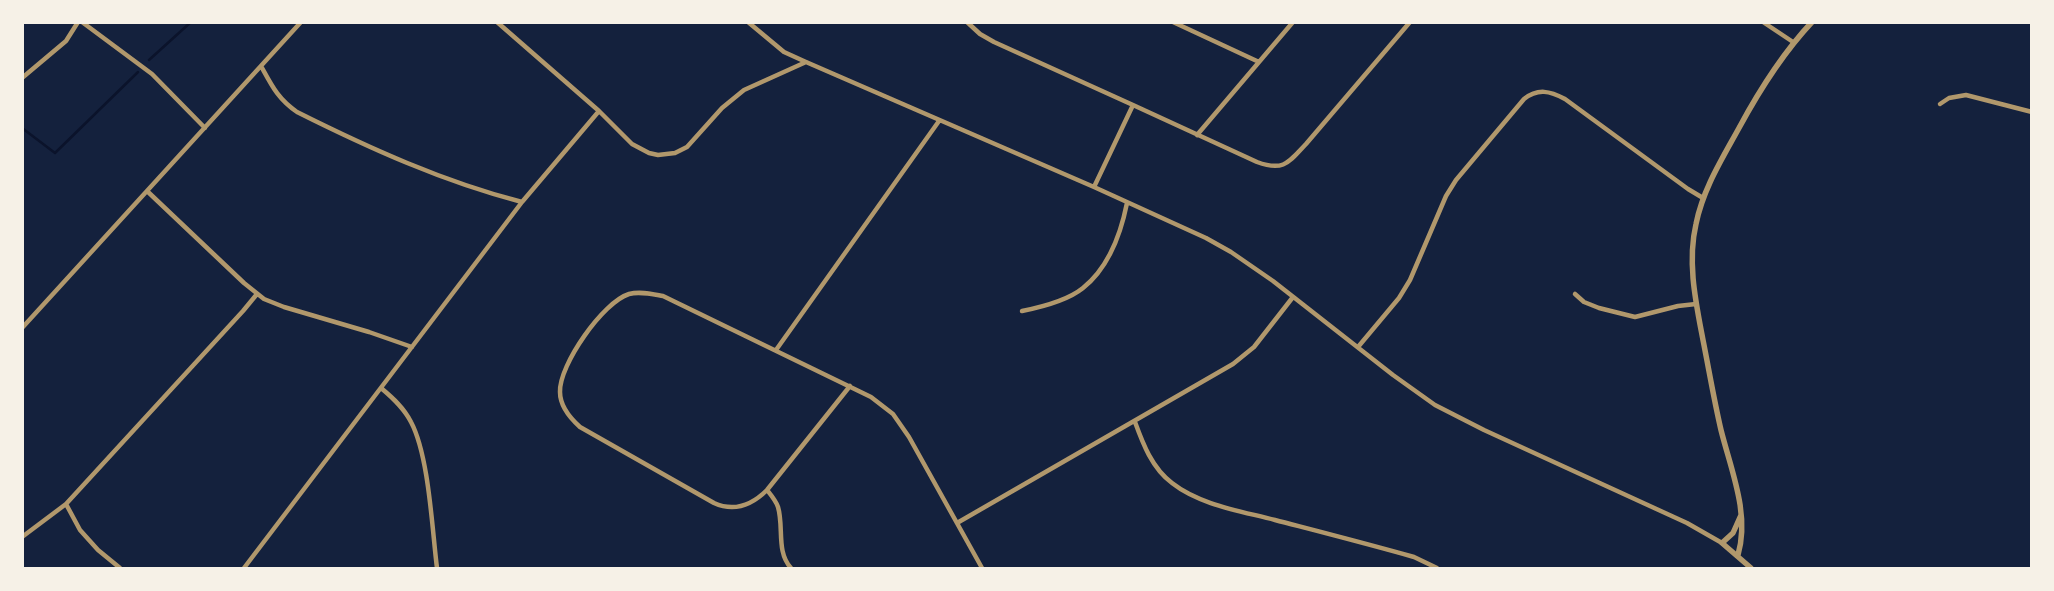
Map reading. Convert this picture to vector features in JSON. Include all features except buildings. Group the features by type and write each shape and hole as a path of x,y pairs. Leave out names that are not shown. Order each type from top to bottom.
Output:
{"street":[{"path":"22,78 66,40 78,22"},
{"path":"82,22 152,74 204,128"},
{"path":"22,328 301,22"},
{"path":"497,22 599,111 625,138 641,150 658,155 676,153 692,143 722,108 739,93 806,62"},
{"path":"748,22 784,52 1206,238 1231,252 1273,281 1393,376 1449,412 1687,523 1722,543 1751,568"},
{"path":"967,22 980,34 994,42 1268,166 1274,167 1284,165 1312,138 1410,22"},
{"path":"1172,22 1259,62"},
{"path":"1197,134 1293,22"},
{"path":"1763,22 1793,42"},
{"path":"1738,556 1743,534 1741,513 1714,402 1696,304 1693,247 1696,224 1703,198 1712,176 1758,91 1793,42 1812,22"},
{"path":"261,66 278,97 283,103 297,112 424,170 522,202"},
{"path":"1358,348 1399,298 1410,280 1446,196 1456,180 1524,99 1534,92 1548,91 1565,99 1703,198"},
{"path":"1940,104 1949,98 1966,94 2032,112"},
{"path":"1094,187 1132,105"},
{"path":"244,568 522,202 599,111"},
{"path":"776,350 939,120"},
{"path":"147,191 257,294 273,303 412,347"},
{"path":"1022,311 1038,308 1070,296 1091,281 1111,250 1124,220 1127,203"},
{"path":"850,386 767,490 742,506 726,508 580,427 570,418 560,393 561,380 578,346 609,308 621,298 631,294 645,293 663,296 850,386 880,402 899,421 982,568"},
{"path":"22,537 66,504 244,311 257,294"},
{"path":"1575,294 1584,302 1599,308 1635,318 1678,306 1696,304"},
{"path":"957,523 1233,364 1254,347 1293,297"},
{"path":"381,388 403,409 418,439 425,471 437,568"},
{"path":"1135,422 1141,440 1158,469 1170,482 1192,495 1250,513 1414,557 1437,568"},
{"path":"767,490 777,506 782,551 791,568"},
{"path":"66,504 80,530 98,550 120,568"},
{"path":"1722,543 1733,533 1741,513"}],"waterway":[{"path":"149,60 191,22"},
{"path":"22,128 55,153 138,72"}]}
